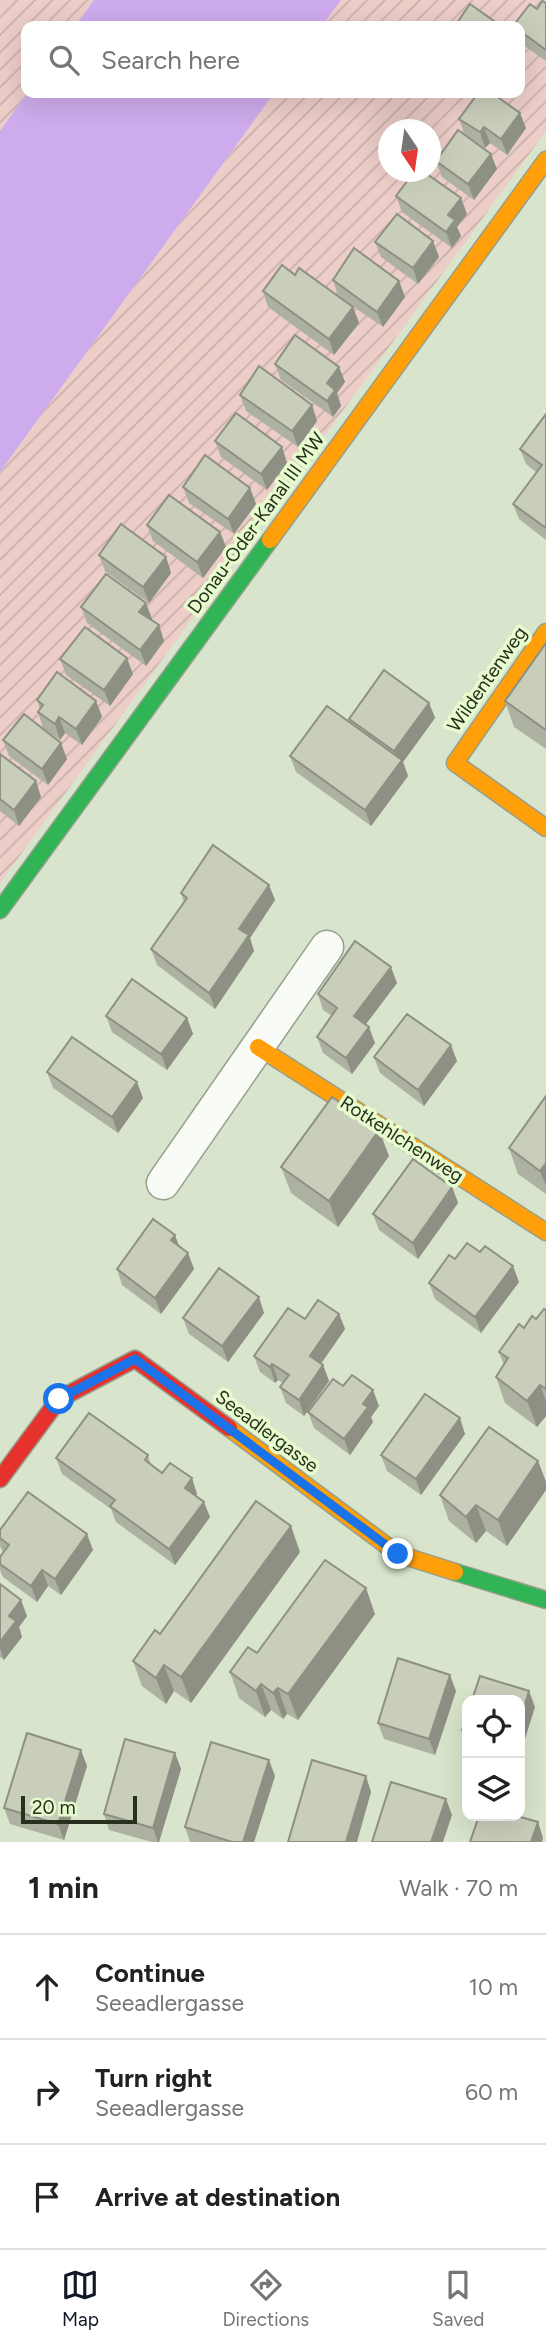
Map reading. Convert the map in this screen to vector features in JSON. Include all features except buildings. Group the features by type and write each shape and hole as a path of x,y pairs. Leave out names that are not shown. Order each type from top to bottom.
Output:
{"street":[{"name":"Donau-Oder-Kanal III MW","path":"0,910 546,160"},
{"name":"Wildentenweg","path":"546,632 455,763 546,828"},
{"path":"163,1183 327,947"},
{"name":"Rotkehlchenweg","path":"258,1046 546,1232"},
{"name":"Seeadlergasse","path":"0,1479 59,1399 135,1359 398,1554 546,1600"}],"shaded area":[{"path":"0,0 94,0 79,21 21,21 21,98 23,98 0,131"},
{"path":"94,0 341,0 326,21 79,21"},
{"path":"341,0 546,0 546,131 0,883 0,472 270,98 525,98 525,21 326,21"},
{"path":"23,98 270,98 0,472 0,131"}],"traffic: fast":[{"path":"0,910 270,540"},
{"path":"455,1572 546,1600"}],"traffic: slow":[{"path":"270,540 546,160"},
{"path":"546,632 455,763 546,828"},
{"path":"258,1047 546,1232"},
{"path":"229,1428 398,1554 455,1572"}],"traffic: jam":[{"path":"0,1479 59,1399 135,1359 229,1428"}],"route":[{"path":"59,1399 135,1359 398,1554"}]}
